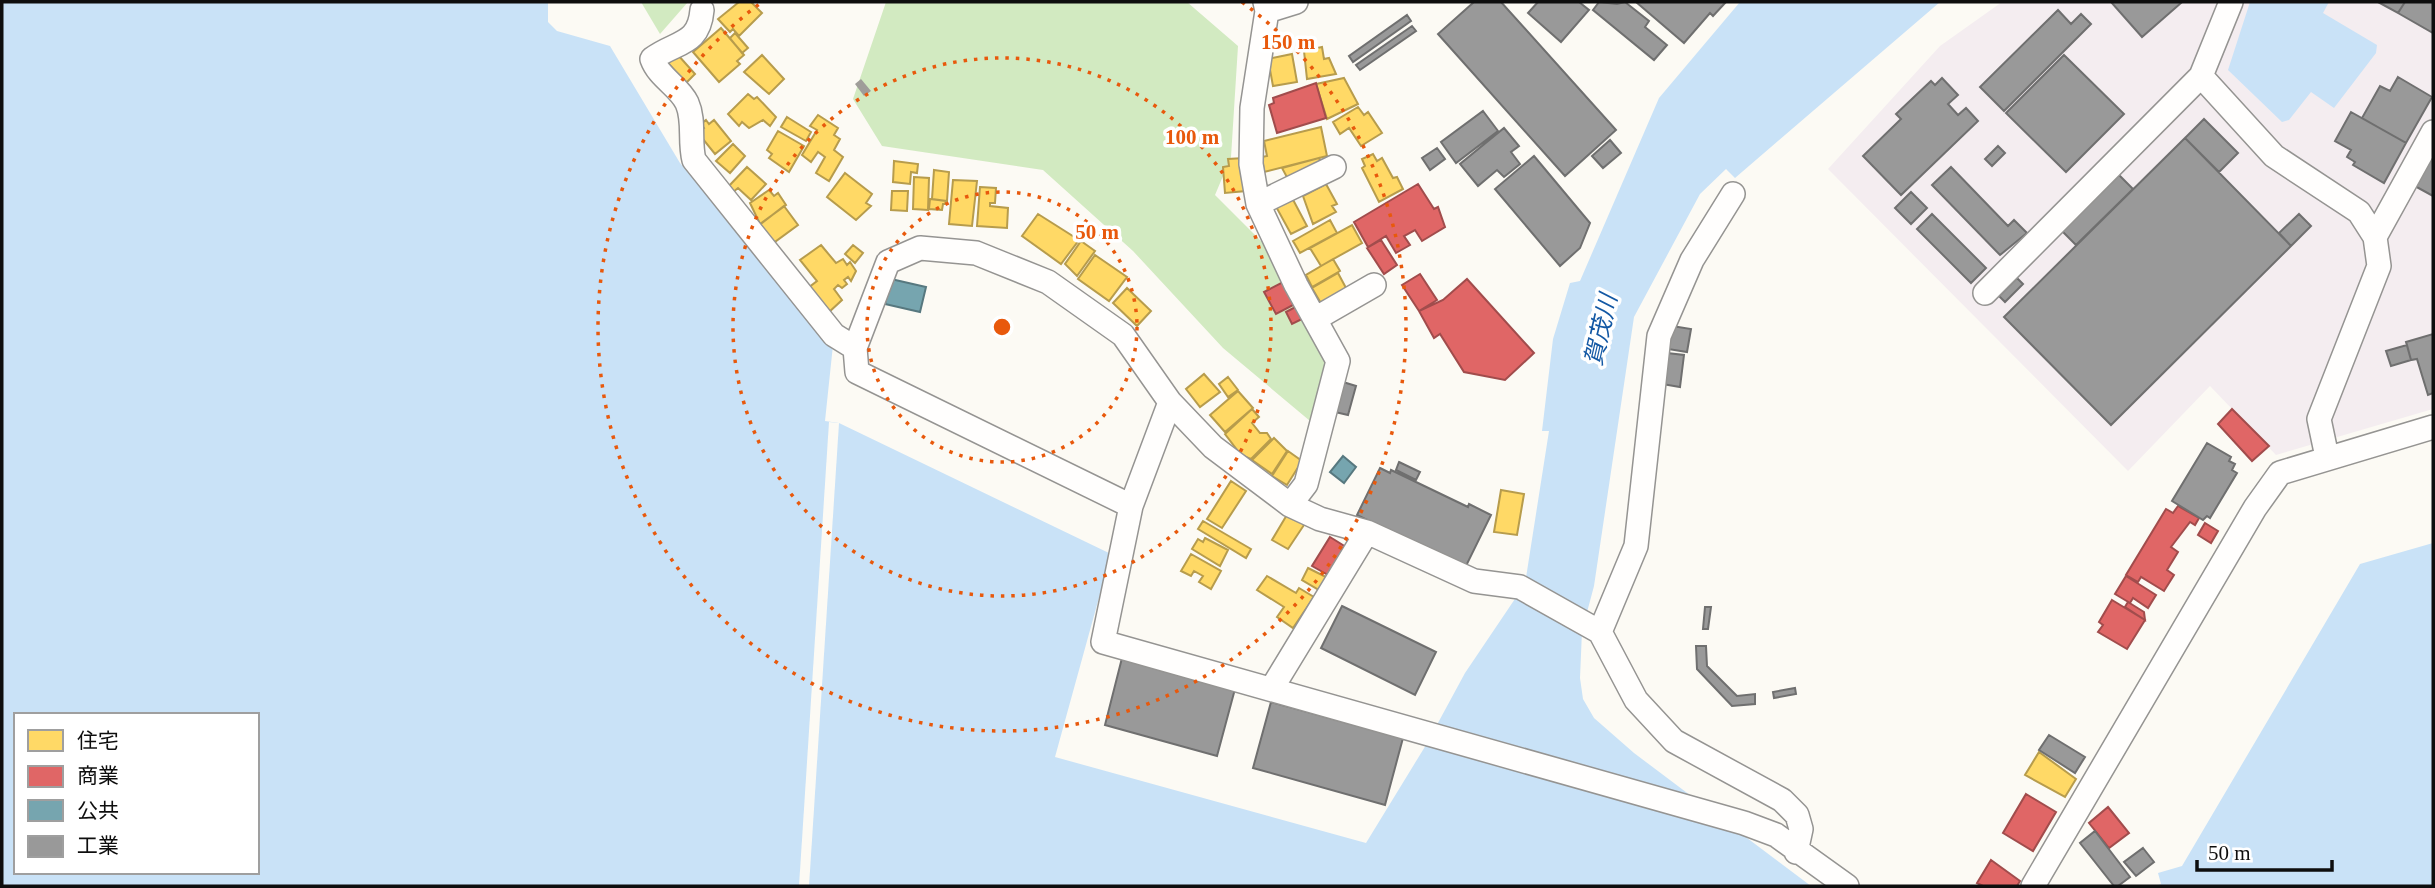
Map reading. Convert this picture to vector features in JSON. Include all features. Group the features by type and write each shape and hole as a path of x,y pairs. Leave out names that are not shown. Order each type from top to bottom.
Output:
{"street":[{"path":"1290,505 1306,484 1338,362 1258,204 1251,163 1252,108 1266,7 1296,2"},
{"path":"1985,293 2201,76 2231,2"},
{"path":"702,10 701,23 692,39 652,59 656,70 686,101 692,117 691,147 695,160 834,335 855,348"},
{"path":"2201,76 2274,156 2359,212 2375,237 2379,267 2319,419 2327,457"},
{"path":"2375,237 2433,132"},
{"path":"1258,204 1334,167"},
{"path":"1592,629 1636,546 1659,336 1692,260 1733,194"},
{"path":"1131,506 858,372 855,348 888,262 920,248 976,253 1048,282 1124,335 1170,402 1213,447 1290,505 1320,519 1367,532 1474,581 1520,587 1592,629 1636,700 1674,741 1782,800 1797,815 1801,829 1796,852"},
{"path":"1315,319 1374,285"},
{"path":"1170,402 1131,506 1103,642 1744,823 1776,835 1796,852 1847,886"},
{"path":"2033,886 2255,508 2280,473 2433,427"},
{"path":"1272,688 1367,532"}],"shaded area":[{"path":"2002,2 2433,2 2433,409 2276,455 2210,386 2128,471 1828,169 1940,46"}],"green space":[{"path":"641,2 688,2 660,34"},
{"path":"886,2 1187,2 1238,46 1231,157 1215,195 1270,250 1332,360 1322,431 1223,348 1133,251 1043,170 882,146 853,99"}],"water":[{"name":"賀茂川","path":"2,2 548,2 548,22 557,31 610,46 680,163 833,345 825,421 839,423 1111,554 1055,757 1366,843 1426,745 1465,673 1525,584 1549,431 1542,431 1553,339 1570,283 1580,281 1659,98 1740,2 1940,2 1735,178 1726,169 1700,194 1634,317 1594,586 1582,631 1580,678 1583,699 1594,718 1634,753 1811,886 2,886"},
{"path":"2250,2 2329,2 2323,13 2377,45 2376,53 2334,108 2311,92 2289,120 2282,122 2228,70"},
{"path":"2433,543 2433,886 2155,886 2161,884 2158,873 2182,866 2360,564"}],"pier":[{"path":"829,422 839,423 809,886 799,886"}],"building: 住宅":[{"path":"739,2 751,2 762,13 739,36 733,29 730,32 718,19"},
{"path":"721,28 744,55 737,61 740,64 719,82 693,52"},
{"path":"735,33 748,48 742,53 730,38"},
{"path":"1322,47 1324,59 1329,58 1336,74 1307,79 1304,51"},
{"path":"1292,54 1297,82 1273,86 1268,59"},
{"path":"678,55 695,74 686,83 668,63"},
{"path":"762,55 784,79 769,94 744,72"},
{"path":"1344,78 1358,104 1327,119 1316,84"},
{"path":"748,94 754,99 757,97 776,117 770,126 763,120 749,128 742,122 739,126 728,114"},
{"path":"1358,107 1364,115 1368,112 1382,133 1361,146 1349,128 1340,134 1333,122"},
{"path":"818,115 838,128 834,135 840,139 834,150 843,157 829,181 816,173 825,157 818,152 811,162 802,155 817,130 810,126"},
{"path":"787,117 811,132 806,141 781,127"},
{"path":"706,120 709,124 714,120 731,141 715,154 698,133 704,128 701,124"},
{"path":"1321,127 1327,156 1264,172 1262,157 1267,156 1264,141"},
{"path":"778,131 804,146 789,172 769,158 772,154 767,150"},
{"path":"733,144 745,156 730,173 716,161"},
{"path":"1373,154 1377,161 1382,158 1393,178 1397,177 1403,189 1379,202 1362,168 1365,166 1362,159"},
{"path":"1244,158 1246,191 1225,193 1223,167 1229,166 1228,159"},
{"path":"1319,158 1322,165 1289,181 1282,168"},
{"path":"894,161 918,164 917,173 911,172 910,184 893,182"},
{"path":"747,167 766,184 751,200 738,188 732,193 727,188"},
{"path":"934,170 949,172 947,201 932,199"},
{"path":"845,173 872,194 866,203 871,206 856,220 827,197"},
{"path":"914,177 929,178 928,210 913,209"},
{"path":"953,180 977,181 972,226 949,224"},
{"path":"1326,184 1337,204 1332,206 1336,212 1313,224 1303,196"},
{"path":"980,187 996,188 995,203 990,203 990,206 1008,208 1007,228 977,226"},
{"path":"769,190 774,196 778,193 786,205 760,224 750,203"},
{"path":"892,191 908,191 907,211 891,210"},
{"path":"1290,194 1307,226 1291,234 1274,203"},
{"path":"930,199 946,201 942,210 929,209"},
{"path":"784,206 798,225 772,244 758,226"},
{"path":"1038,214 1079,240 1061,264 1022,236"},
{"path":"1330,220 1337,233 1300,253 1293,241"},
{"path":"1352,225 1362,243 1321,266 1310,248"},
{"path":"1081,241 1095,251 1077,276 1065,264"},
{"path":"821,245 836,263 843,259 847,265 850,262 856,271 851,281 848,277 844,280 847,284 842,288 838,285 834,289 842,300 828,313 808,288 817,281 800,260"},
{"path":"853,245 863,253 855,263 845,254"},
{"path":"1095,255 1127,277 1109,301 1078,279"},
{"path":"1333,259 1340,271 1312,287 1306,275"},
{"path":"1338,273 1346,288 1322,305 1312,288"},
{"path":"1127,288 1151,311 1137,326 1113,303"},
{"path":"1204,374 1220,392 1200,407 1186,389"},
{"path":"1228,377 1238,390 1228,397 1219,384"},
{"path":"1238,391 1253,408 1225,432 1210,415"},
{"path":"1252,409 1259,417 1252,423 1260,433 1267,433 1271,439 1251,459 1241,455 1225,434"},
{"path":"1274,438 1287,451 1272,474 1252,460"},
{"path":"1288,451 1302,461 1287,485 1272,476"},
{"path":"1231,481 1246,491 1222,528 1207,519"},
{"path":"1501,490 1524,494 1517,535 1494,532"},
{"path":"1288,513 1306,522 1288,549 1272,540"},
{"path":"1203,521 1251,549 1246,558 1198,529"},
{"path":"1205,538 1228,550 1220,566 1192,549 1198,539 1203,542"},
{"path":"1191,554 1221,571 1211,589 1199,582 1203,576 1194,571 1191,576 1181,571"},
{"path":"1308,568 1326,577 1319,590 1302,580"},
{"path":"1267,576 1296,593 1299,588 1314,597 1293,628 1277,617 1284,607 1257,590"},
{"path":"2039,752 2076,779 2065,797 2025,775"}],"building: 商業":[{"path":"1316,83 1326,118 1277,133 1269,105 1274,103 1273,98"},
{"path":"1418,184 1434,209 1438,207 1445,227 1422,241 1415,230 1404,236 1410,245 1396,253 1386,236 1368,247 1354,222"},
{"path":"1381,240 1397,265 1384,274 1367,248"},
{"path":"1420,274 1437,300 1419,311 1402,285"},
{"path":"1467,279 1534,353 1505,380 1464,372 1440,334 1434,338 1419,311 1443,300"},
{"path":"1285,281 1297,303 1276,314 1264,292"},
{"path":"1299,305 1306,317 1292,324 1286,312"},
{"path":"2232,409 2269,446 2252,461 2218,424"},
{"path":"2178,506 2199,518 2195,525 2190,522 2171,547 2178,552 2167,570 2174,575 2164,591 2141,577 2138,582 2126,575 2166,509 2173,513"},
{"path":"2205,523 2218,531 2211,543 2198,535"},
{"path":"1330,537 1346,547 1328,575 1312,566"},
{"path":"2126,576 2156,595 2148,608 2133,598 2130,603 2115,594"},
{"path":"2112,600 2145,620 2127,649 2098,632 2103,625 2099,622"},
{"path":"2128,602 2144,612 2145,620 2125,607"},
{"path":"2026,794 2056,812 2033,851 2003,833"},
{"path":"2108,807 2129,833 2109,848 2089,823"},
{"path":"1991,860 2020,881 2017,886 1983,886 1977,883"}],"building: 公共":[{"path":"891,279 926,287 920,312 885,304"},
{"path":"1343,456 1356,467 1344,483 1330,472"}],"building: 工業":[{"path":"1474,2 1501,2 1616,130 1565,176 1438,34"},
{"path":"1538,2 1579,2 1589,10 1561,42 1528,13"},
{"path":"1599,2 1625,2 1649,21 1645,27 1667,45 1654,60 1593,10"},
{"path":"1636,2 1726,2 1713,16 1710,13 1684,43"},
{"path":"2111,2 2180,2 2181,3 2142,37"},
{"path":"2378,2 2405,2 2398,13"},
{"path":"2405,2 2433,2 2433,33 2398,13"},
{"path":"2058,10 2071,24 2081,14 2091,24 2004,111 1980,87"},
{"path":"1407,15 1411,21 1353,62 1349,56"},
{"path":"1412,26 1416,31 1360,70 1356,65"},
{"path":"2064,55 2124,114 2066,172 2006,113"},
{"path":"2398,77 2432,97 2406,143 2362,118 2380,86 2390,91"},
{"path":"1942,78 1958,95 1948,104 1958,115 1966,108 1978,121 1901,195 1863,156 1901,119 1896,114 1931,81 1935,85"},
{"path":"1483,111 1498,131 1456,163 1441,142"},
{"path":"2351,112 2406,143 2384,183 2353,165 2355,162 2347,157 2351,150 2335,141"},
{"path":"2204,119 2238,153 2219,172 2185,138"},
{"path":"1504,128 1519,146 1511,152 1520,164 1504,177 1497,170 1478,186 1460,164"},
{"path":"2185,138 2291,246 2111,425 2004,317"},
{"path":"1610,140 1621,153 1603,168 1592,156"},
{"path":"1998,146 2005,153 1992,166 1985,159"},
{"path":"1437,148 1445,159 1430,170 1422,158"},
{"path":"2433,148 2433,196 2413,185"},
{"path":"1534,156 1590,223 1580,248 1560,266 1495,189"},
{"path":"1951,167 2008,226 2014,220 2027,233 2000,255 1932,185"},
{"path":"2119,175 2133,189 2076,245 2062,231"},
{"path":"1911,192 1927,208 1911,224 1895,208"},
{"path":"1932,214 1986,268 1971,283 1917,229"},
{"path":"2299,214 2311,226 2291,246 2279,233"},
{"path":"2017,278 2023,284 2005,302 1999,296"},
{"path":"1672,326 1691,329 1687,352 1668,349"},
{"path":"2433,334 2433,393 2428,395 2417,359 2411,360 2406,342"},
{"path":"2407,345 2411,360 2391,366 2386,351"},
{"path":"1667,353 1684,355 1680,387 1662,384"},
{"path":"1343,382 1356,386 1348,415 1335,412"},
{"path":"2207,443 2231,457 2229,461 2235,464 2232,470 2237,473 2210,518 2207,516 2203,520 2172,501"},
{"path":"1399,462 1420,472 1416,480 1396,470"},
{"path":"1380,468 1390,473 1391,470 1468,507 1469,504 1491,515 1465,568 1357,515"},
{"path":"1342,606 1436,652 1415,695 1321,648"},
{"path":"1705,607 1711,607 1708,629 1703,629"},
{"path":"1696,646 1706,646 1707,666 1737,696 1755,694 1755,704 1732,706 1697,669"},
{"path":"1122,658 1235,689 1217,756 1105,725"},
{"path":"1795,688 1796,694 1774,698 1773,692"},
{"path":"1271,702 1403,738 1385,805 1253,768"},
{"path":"2049,735 2085,757 2075,773 2039,750"},
{"path":"2095,831 2130,877 2118,886 2114,886 2080,843"},
{"path":"2143,848 2154,862 2136,876 2124,862"}],"building: その他":[{"path":"861,79 871,91 864,96 855,84"}]}
